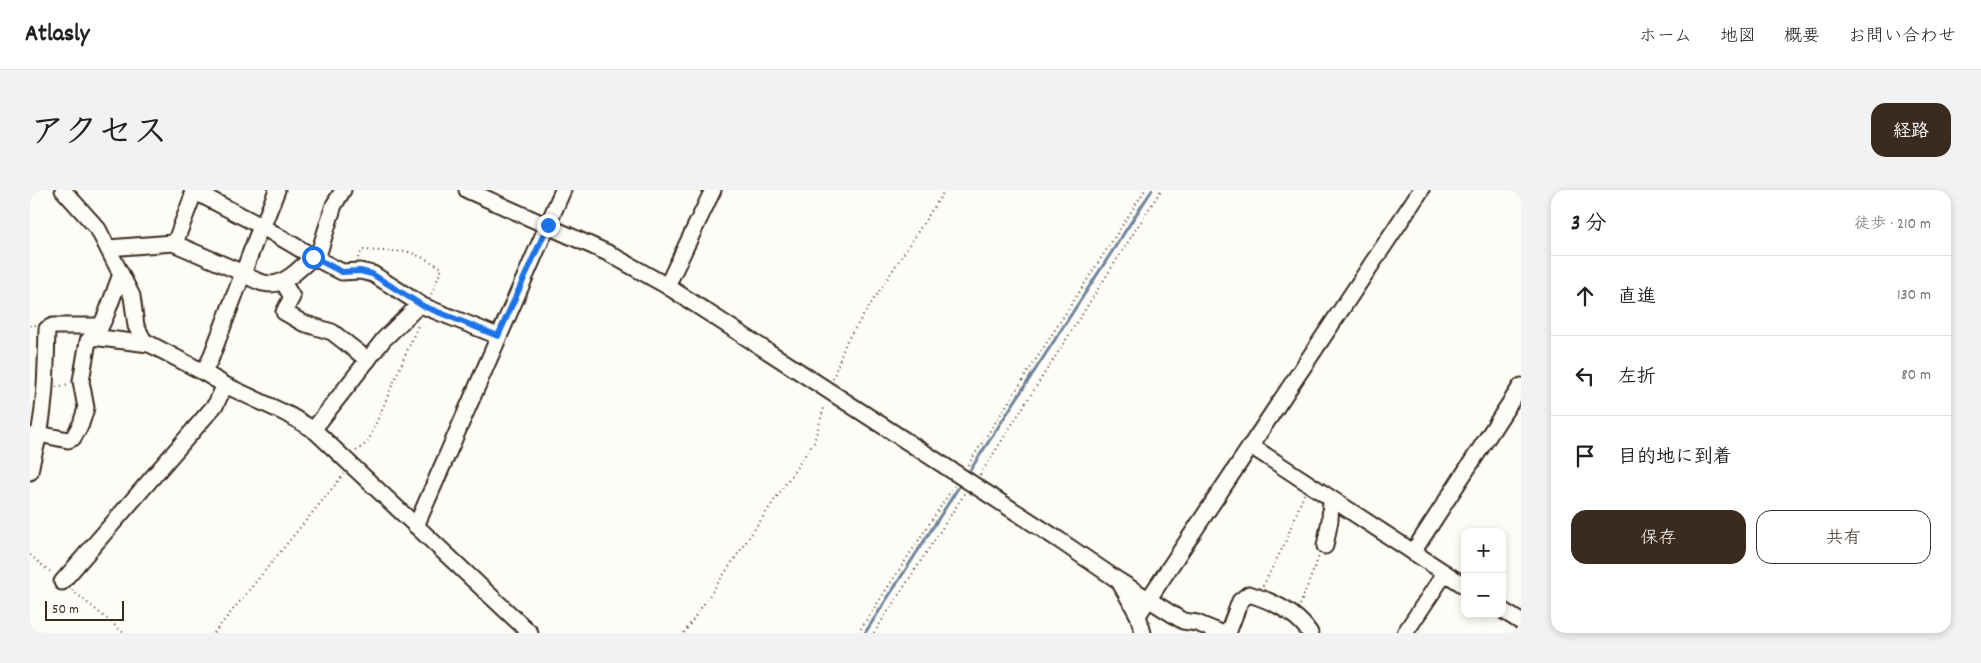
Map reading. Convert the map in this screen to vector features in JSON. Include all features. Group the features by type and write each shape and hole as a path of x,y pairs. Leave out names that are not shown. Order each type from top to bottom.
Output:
{"street":[{"path":"62,190 98,229 132,296 136,326 144,341 225,385 289,415 313,430 530,633"},
{"path":"175,244 194,190 342,272 360,271 372,274 423,306 498,336"},
{"path":"204,372 277,190"},
{"path":"108,248 144,244 175,244 243,272 251,278 276,284 284,282 315,258 334,205 343,190"},
{"path":"467,190 608,253 667,286 969,481 1119,581 1183,621 1197,623 1221,633"},
{"path":"416,526 562,190"},
{"path":"667,286 713,190"},
{"path":"1138,615 1421,190"},
{"path":"34,436 68,440 73,438 81,424 86,408 81,381 88,341 96,332 121,274"},
{"path":"284,282 292,297 284,312 303,323 332,332 368,360"},
{"path":"313,430 384,339 423,306"},
{"path":"30,472 35,446 34,436 45,390 47,329 53,326 96,332 149,344"},
{"path":"62,582 216,404 225,385"},
{"path":"1413,552 1521,386"},
{"path":"1251,446 1461,583"},
{"path":"1324,546 1330,520 1331,498"},
{"path":"1405,633 1445,573"},
{"path":"1119,581 1138,615 1143,633"},
{"path":"1228,633 1240,601 1250,594 1296,617 1308,632"},
{"path":"1506,613 1521,622"}],"path":[{"path":"684,633 814,442 846,342 945,190"},
{"path":"874,633 969,481 1145,190"},
{"path":"858,633 969,481 1161,190"},
{"path":"214,633 349,462 368,442 423,306 442,268 426,258 410,252 362,250"},
{"path":"45,390 81,381"},
{"path":"1257,596 1285,543 1308,483"},
{"path":"1296,617 1324,546"},
{"path":"30,556 124,633"}],"waterway":[{"path":"967,475 1152,190"},
{"path":"865,633 962,482"}],"route":[{"path":"313,257 342,272 360,271 372,274 423,306 498,336 548,225"}]}
